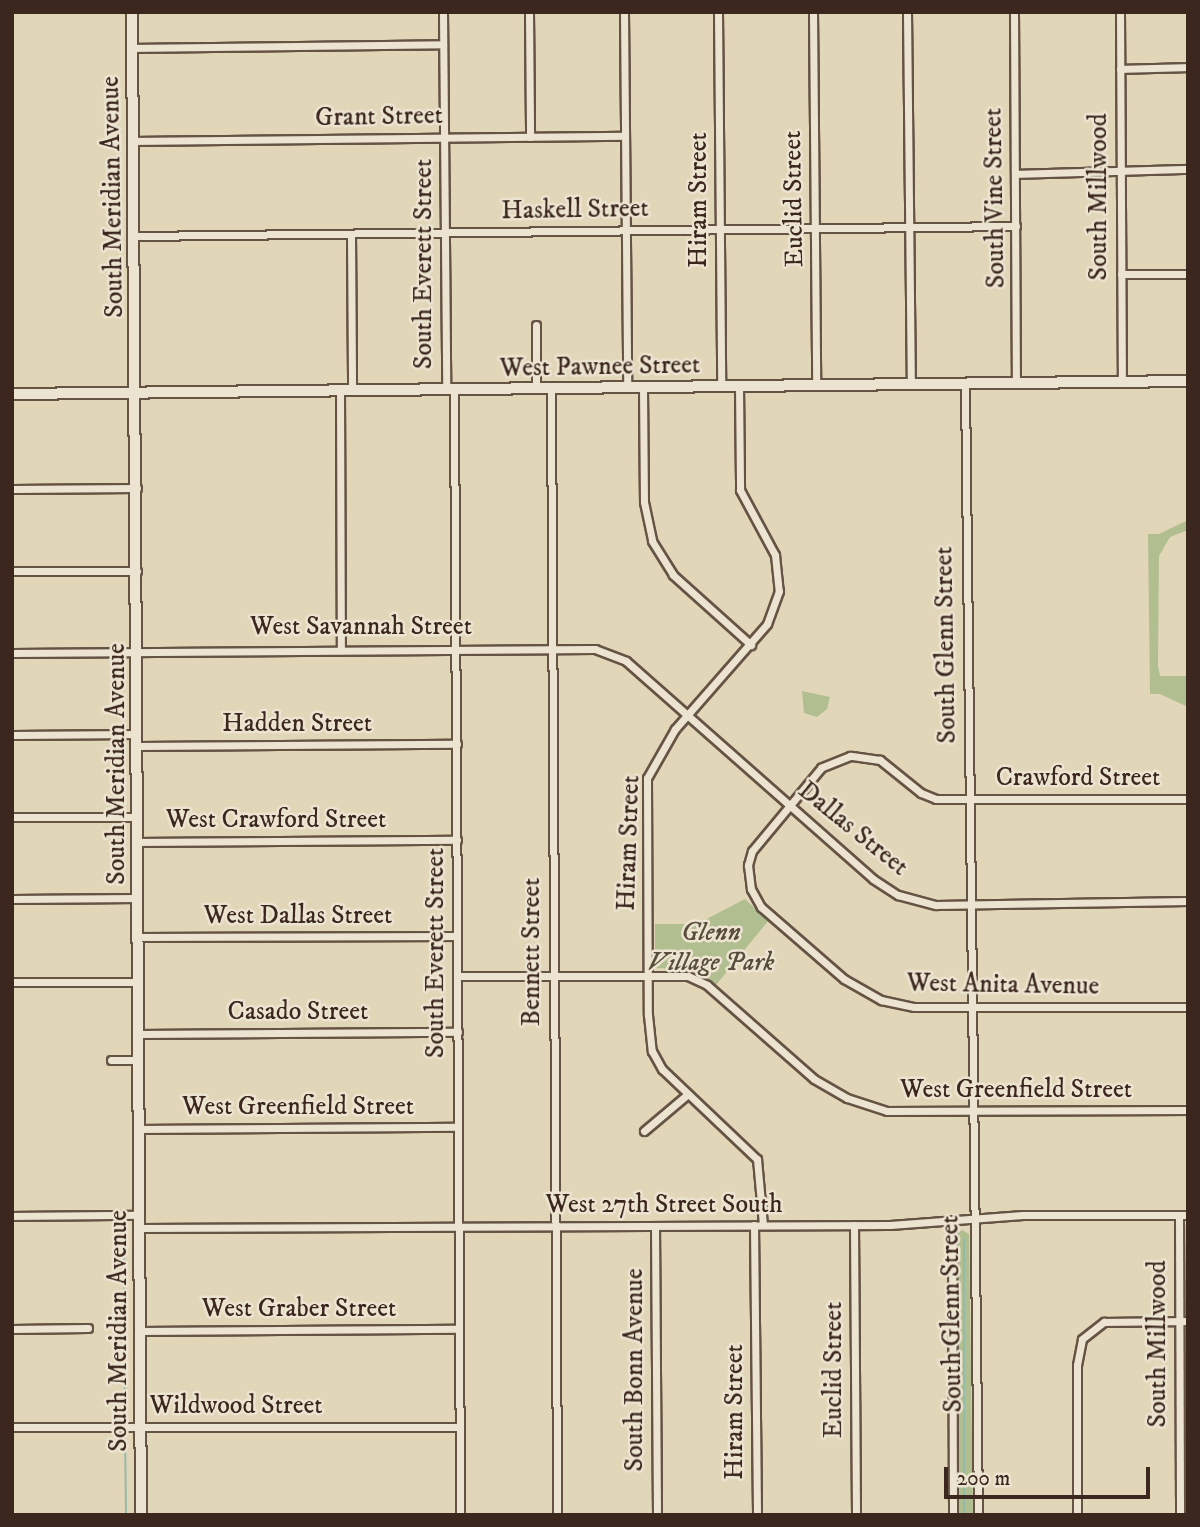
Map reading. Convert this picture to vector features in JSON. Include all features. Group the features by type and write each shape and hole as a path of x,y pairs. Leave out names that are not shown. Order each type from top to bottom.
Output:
{"main road":[{"name":"South Meridian Avenue","path":"132,12 137,392 141,1515"},
{"name":"West Pawnee Street","path":"12,394 1188,381"}],"street":[{"name":"South Everett Street","path":"443,12 445,233 457,744 460,1515"},
{"path":"529,12 530,137"},
{"path":"624,12 627,388"},
{"name":"Hiram Street","path":"718,12 721,387"},
{"name":"Euclid Street","path":"813,12 817,386"},
{"path":"907,12 911,385"},
{"name":"South Vine Street","path":"1014,12 1016,384"},
{"name":"South Millwood","path":"1120,12 1122,382"},
{"path":"132,48 443,44"},
{"path":"1120,69 1188,67"},
{"name":"Grant Street","path":"134,141 624,136"},
{"path":"1016,174 1188,169"},
{"name":"Haskell Street","path":"135,236 1016,226"},
{"path":"351,233 352,391"},
{"path":"1121,274 1188,274"},
{"path":"536,325 536,389"},
{"name":"South Glenn Street","path":"965,384 971,1217 978,1515"},
{"name":"Hiram Street","path":"739,386 740,490 775,555 780,580 771,617 751,645 661,748 648,778 648,975 652,1051 662,1069 757,1158 757,1515"},
{"path":"643,387 644,502 652,541 673,575 751,645"},
{"name":"Bennett Street","path":"551,389 557,1515"},
{"path":"340,391 341,648"},
{"path":"12,489 137,488"},
{"path":"12,571 137,571"},
{"name":"West Savannah Street","path":"12,653 585,647 619,657 688,715"},
{"name":"Dallas Street","path":"688,715 888,890 925,903 1188,901"},
{"path":"12,735 137,734"},
{"name":"Hadden Street","path":"138,746 457,744"},
{"path":"789,805 821,768 850,755 880,760 928,797 969,800"},
{"name":"Crawford Street","path":"969,800 1188,799"},
{"name":"West Anita Avenue","path":"789,805 749,857 751,889 761,908 870,995 914,1007 1188,1007"},
{"name":"West Crawford Street","path":"12,817 138,817"},
{"name":"West Crawford Street","path":"138,842 457,840"},
{"path":"12,899 138,898"},
{"name":"West Dallas Street","path":"139,937 457,936"},
{"name":"West Greenfield Street","path":"458,976 688,976 707,985 814,1079 847,1098 887,1111 1188,1110"},
{"path":"12,982 138,982"},
{"name":"Casado Street","path":"139,1034 458,1032"},
{"path":"111,1060 139,1060"},
{"path":"644,1131 688,1094"},
{"name":"West Greenfield Street","path":"139,1129 458,1127"},
{"name":"South Millwood","path":"1179,1214 1183,1321 1180,1515"},
{"name":"West 27th Street South","path":"139,1228 854,1225 971,1217 1188,1214"},
{"path":"12,1216 139,1215"},
{"path":"952,1220 953,1515"},
{"name":"Euclid Street","path":"854,1225 856,1515"},
{"name":"South Bonn Avenue","path":"655,1226 657,1515"},
{"path":"1077,1515 1077,1350 1089,1330 1112,1321 1183,1321"},
{"path":"12,1329 88,1328"},
{"name":"West Graber Street","path":"140,1331 459,1329"},
{"name":"Wildwood Street","path":"12,1427 459,1427"}],"green space":[{"path":"1188,520 1188,530 1170,537 1159,556 1158,666 1160,676 1188,676 1188,707 1160,694 1150,694 1148,534 1159,534"},
{"path":"802,691 830,697 827,709 817,717 804,713"},
{"name":"Glenn Village Park","path":"745,899 768,921 716,985 685,969 655,968 655,924 697,924"},
{"path":"962,1230 969,1234 973,1515 958,1515 956,1235"}],"waterway":[{"path":"124,1227 125,1420"},
{"path":"964,1239 964,1515"},
{"path":"125,1432 126,1515"}]}
